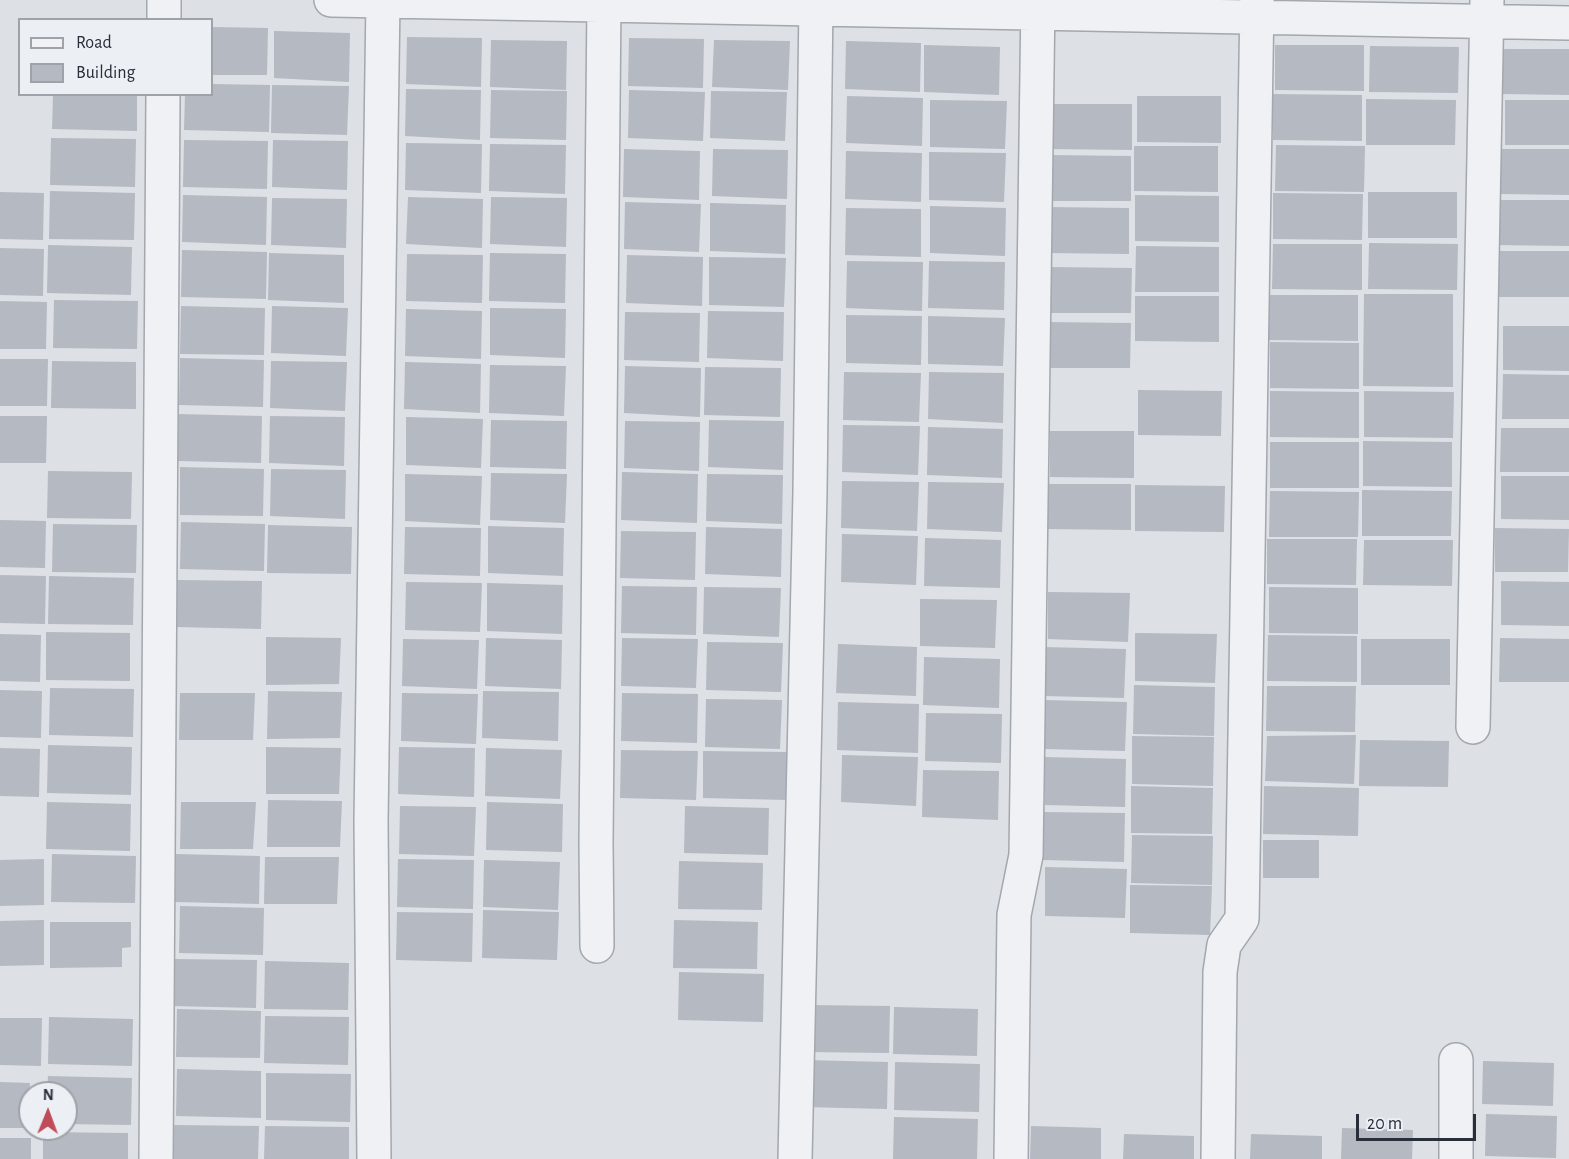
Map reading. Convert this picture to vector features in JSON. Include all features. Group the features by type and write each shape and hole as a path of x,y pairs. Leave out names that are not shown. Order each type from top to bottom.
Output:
{"street":[{"path":"164,0 164,18"},
{"path":"331,0 1487,11 1569,23"},
{"path":"374,1159 371,821 383,0"},
{"path":"597,946 596,830 604,3"},
{"path":"795,1159 810,492 816,4"},
{"path":"1011,1159 1014,915 1026,855 1038,6"},
{"path":"1218,1144 1220,972 1224,945 1242,919 1257,9"},
{"path":"1473,727 1487,11"},
{"path":"156,1159 163,96"},
{"path":"1456,1060 1456,1159"}],"building":[{"path":"213,27 268,28 267,75 213,75"},
{"path":"274,31 350,33 349,82 274,78"},
{"path":"407,37 482,38 481,87 406,84"},
{"path":"629,38 704,39 703,88 628,86"},
{"path":"491,40 567,41 566,90 490,87"},
{"path":"714,40 790,41 788,90 712,87"},
{"path":"846,41 921,43 920,92 845,89"},
{"path":"924,45 1000,47 999,95 924,92"},
{"path":"1275,45 1364,45 1364,91 1275,90"},
{"path":"1370,46 1459,47 1458,93 1369,92"},
{"path":"1502,49 1569,49 1569,95 1502,94"},
{"path":"213,84 270,85 269,132 184,130 185,96 213,96"},
{"path":"272,85 349,86 347,135 271,133"},
{"path":"406,89 481,90 480,140 405,136"},
{"path":"491,90 567,91 566,140 490,138"},
{"path":"629,90 705,92 703,141 628,138"},
{"path":"711,91 787,92 785,141 710,138"},
{"path":"1273,94 1362,95 1362,141 1273,140"},
{"path":"53,96 137,96 137,131 52,129"},
{"path":"847,96 923,98 922,146 846,143"},
{"path":"1137,96 1221,96 1221,143 1137,142"},
{"path":"1366,99 1456,100 1455,145 1366,145"},
{"path":"930,100 1007,101 1005,149 930,147"},
{"path":"1505,100 1569,100 1569,145 1505,145"},
{"path":"1049,104 1132,104 1132,150 1048,149"},
{"path":"51,138 136,139 135,187 50,185"},
{"path":"184,140 268,141 267,189 183,187"},
{"path":"273,140 348,141 347,190 272,187"},
{"path":"406,143 482,144 481,193 405,190"},
{"path":"490,144 566,145 565,194 489,191"},
{"path":"1276,145 1365,146 1364,192 1275,191"},
{"path":"1134,146 1218,146 1218,192 1134,191"},
{"path":"624,149 700,151 699,200 623,197"},
{"path":"713,149 788,150 787,199 712,196"},
{"path":"1501,149 1569,149 1569,195 1501,194"},
{"path":"846,151 922,153 921,202 845,199"},
{"path":"929,152 1006,153 1004,202 929,200"},
{"path":"1047,155 1131,156 1131,201 1047,201"},
{"path":"50,191 135,193 134,240 49,239"},
{"path":"0,192 44,193 43,240 0,239"},
{"path":"1368,192 1457,192 1457,238 1368,238"},
{"path":"1273,193 1363,194 1362,240 1273,239"},
{"path":"183,195 267,197 266,245 182,242"},
{"path":"1135,195 1219,196 1219,242 1135,241"},
{"path":"408,197 483,199 482,248 406,244"},
{"path":"491,197 567,198 566,247 490,244"},
{"path":"272,198 347,199 346,248 271,245"},
{"path":"1494,200 1569,200 1569,246 1493,245"},
{"path":"625,202 701,204 699,252 624,249"},
{"path":"710,203 786,205 785,254 710,251"},
{"path":"930,206 1006,208 1005,256 930,253"},
{"path":"1046,207 1129,208 1129,254 1045,253"},
{"path":"846,208 921,209 921,257 845,255"},
{"path":"1369,243 1458,244 1457,290 1368,289"},
{"path":"1273,244 1362,244 1362,290 1272,289"},
{"path":"48,245 132,247 131,295 47,293"},
{"path":"1136,246 1219,247 1219,292 1135,292"},
{"path":"0,248 44,249 43,296 0,295"},
{"path":"182,250 267,252 266,299 181,297"},
{"path":"1498,251 1569,251 1569,297 1498,297"},
{"path":"269,253 344,255 344,303 268,300"},
{"path":"490,253 566,254 565,303 489,301"},
{"path":"407,254 483,255 482,303 406,301"},
{"path":"627,255 703,257 702,306 626,303"},
{"path":"709,257 786,258 784,307 709,305"},
{"path":"847,261 923,262 922,311 846,308"},
{"path":"929,261 1005,262 1004,310 928,308"},
{"path":"1048,267 1132,268 1131,313 1048,313"},
{"path":"1364,294 1453,294 1453,387 1363,386"},
{"path":"1269,295 1358,295 1358,341 1268,340"},
{"path":"1135,296 1219,296 1219,342 1135,341"},
{"path":"54,300 138,301 137,349 53,348"},
{"path":"0,301 47,302 46,349 0,349"},
{"path":"181,306 265,308 264,355 180,354"},
{"path":"272,306 348,308 346,356 271,353"},
{"path":"490,308 566,309 565,358 490,355"},
{"path":"406,309 482,311 481,359 405,356"},
{"path":"708,311 784,312 783,361 707,358"},
{"path":"625,312 700,313 699,362 624,360"},
{"path":"846,315 922,316 921,365 846,363"},
{"path":"928,316 1005,318 1003,366 928,364"},
{"path":"1047,322 1131,323 1130,368 1047,368"},
{"path":"1503,326 1569,326 1569,371 1503,370"},
{"path":"1270,342 1359,343 1359,389 1270,388"},
{"path":"180,358 264,360 263,407 179,405"},
{"path":"0,359 48,359 47,406 0,406"},
{"path":"52,361 136,362 136,409 51,408"},
{"path":"271,361 347,362 345,411 270,408"},
{"path":"405,362 481,364 480,413 404,409"},
{"path":"490,365 566,366 564,416 489,413"},
{"path":"625,366 701,368 700,417 624,413"},
{"path":"705,367 781,368 780,417 704,415"},
{"path":"844,372 921,373 919,422 843,420"},
{"path":"929,372 1004,373 1003,423 928,419"},
{"path":"1503,374 1569,375 1569,419 1502,419"},
{"path":"1138,390 1222,391 1221,436 1138,435"},
{"path":"1270,391 1359,392 1359,438 1270,437"},
{"path":"1364,391 1454,392 1453,438 1364,437"},
{"path":"177,414 262,416 261,463 177,461"},
{"path":"0,416 47,416 46,463 0,463"},
{"path":"270,416 345,417 344,466 269,463"},
{"path":"406,417 483,419 481,468 406,465"},
{"path":"491,420 567,421 566,469 490,467"},
{"path":"709,420 784,421 783,470 708,467"},
{"path":"625,421 700,422 699,471 624,468"},
{"path":"843,425 920,426 918,475 842,472"},
{"path":"928,427 1003,429 1002,478 927,475"},
{"path":"1501,428 1569,428 1569,472 1500,472"},
{"path":"1050,431 1134,431 1134,478 1050,477"},
{"path":"1363,441 1452,442 1452,487 1363,486"},
{"path":"1270,442 1359,442 1359,488 1270,488"},
{"path":"180,467 264,469 263,516 180,515"},
{"path":"271,469 346,470 345,519 270,516"},
{"path":"48,471 132,472 131,519 47,518"},
{"path":"622,472 698,474 697,523 621,520"},
{"path":"491,473 567,474 565,523 490,520"},
{"path":"405,474 482,476 480,525 405,521"},
{"path":"707,474 783,475 782,524 706,521"},
{"path":"1501,476 1569,476 1569,520 1501,519"},
{"path":"842,481 919,482 917,531 841,528"},
{"path":"928,482 1004,483 1002,532 927,529"},
{"path":"1048,484 1131,484 1131,530 1047,529"},
{"path":"1135,485 1225,486 1224,532 1135,531"},
{"path":"1362,490 1452,491 1451,536 1362,536"},
{"path":"1270,491 1359,492 1358,537 1269,537"},
{"path":"0,520 46,521 45,568 0,567"},
{"path":"181,522 265,524 264,571 180,569"},
{"path":"53,524 137,525 136,573 52,572"},
{"path":"268,525 352,527 351,574 267,573"},
{"path":"488,526 564,528 563,576 488,573"},
{"path":"405,527 481,528 480,576 404,574"},
{"path":"706,527 782,529 781,577 705,574"},
{"path":"1495,528 1569,529 1568,572 1495,572"},
{"path":"621,531 696,532 695,580 620,578"},
{"path":"842,534 918,536 916,585 841,582"},
{"path":"925,538 1001,540 1000,588 924,586"},
{"path":"1267,539 1357,539 1356,585 1267,584"},
{"path":"1364,540 1453,540 1452,586 1363,585"},
{"path":"0,575 46,576 45,624 0,623"},
{"path":"49,576 134,578 133,625 48,624"},
{"path":"177,580 262,581 261,629 176,627"},
{"path":"1501,581 1569,582 1569,626 1501,625"},
{"path":"406,582 482,583 480,632 405,630"},
{"path":"487,583 563,585 562,634 487,631"},
{"path":"622,586 697,587 696,635 621,633"},
{"path":"704,587 781,588 779,637 703,634"},
{"path":"1269,587 1358,588 1358,634 1269,633"},
{"path":"1048,592 1130,593 1128,642 1048,639"},
{"path":"920,599 997,600 995,648 920,646"},
{"path":"46,632 130,633 130,681 46,680"},
{"path":"1135,633 1217,634 1215,683 1135,681"},
{"path":"0,634 41,635 40,682 0,681"},
{"path":"1268,635 1357,636 1357,682 1267,681"},
{"path":"266,637 341,638 339,684 266,685"},
{"path":"486,638 562,640 561,689 485,686"},
{"path":"622,638 698,639 696,688 621,686"},
{"path":"1500,638 1569,639 1569,682 1499,682"},
{"path":"403,639 479,640 477,689 402,686"},
{"path":"1361,639 1450,639 1450,685 1361,685"},
{"path":"707,642 783,643 781,692 706,690"},
{"path":"838,644 917,647 916,696 836,693"},
{"path":"1044,647 1126,649 1124,698 1043,696"},
{"path":"924,657 1000,659 999,708 923,705"},
{"path":"1134,685 1215,687 1214,736 1133,734"},
{"path":"1267,686 1356,686 1355,732 1266,731"},
{"path":"50,688 134,689 133,737 49,735"},
{"path":"0,690 42,691 41,738 0,737"},
{"path":"268,691 342,692 340,738 267,739"},
{"path":"483,691 559,692 558,741 482,738"},
{"path":"180,693 255,693 253,740 179,740"},
{"path":"402,693 478,694 476,744 401,741"},
{"path":"622,693 698,694 697,743 621,741"},
{"path":"706,699 782,700 780,749 705,747"},
{"path":"1045,700 1127,702 1125,751 1044,749"},
{"path":"838,702 919,704 918,753 837,750"},
{"path":"926,713 1002,714 1001,763 925,761"},
{"path":"1356,735 1354,784 1265,781 1267,736"},
{"path":"1132,736 1214,737 1213,786 1132,784"},
{"path":"1360,740 1449,741 1448,787 1359,786"},
{"path":"48,745 132,747 131,795 47,793"},
{"path":"266,747 341,748 339,794 266,794"},
{"path":"399,747 475,748 474,797 398,794"},
{"path":"0,748 40,749 39,797 0,796"},
{"path":"486,748 562,750 560,799 485,796"},
{"path":"621,750 698,751 696,800 620,798"},
{"path":"703,751 788,752 787,800 703,798"},
{"path":"842,755 918,757 916,806 841,802"},
{"path":"1045,757 1126,759 1125,807 1045,805"},
{"path":"923,770 999,771 998,820 922,817"},
{"path":"1131,786 1213,788 1212,834 1131,833"},
{"path":"1264,786 1359,788 1358,836 1263,834"},
{"path":"268,800 342,801 340,847 267,847"},
{"path":"47,802 131,804 130,851 46,849"},
{"path":"181,802 256,802 253,849 180,849"},
{"path":"487,802 563,804 562,852 486,850"},
{"path":"400,806 476,807 474,856 399,854"},
{"path":"685,806 769,808 768,855 684,853"},
{"path":"1043,812 1125,813 1124,862 1043,860"},
{"path":"1132,835 1213,836 1212,885 1131,883"},
{"path":"1263,840 1319,840 1319,878 1263,878"},
{"path":"52,854 136,856 135,903 51,902"},
{"path":"176,854 260,856 259,904 175,902"},
{"path":"265,857 339,857 337,904 264,904"},
{"path":"44,859 44,905 0,906 0,860"},
{"path":"398,859 474,860 473,909 397,907"},
{"path":"484,860 560,862 558,910 483,907"},
{"path":"679,861 763,863 762,910 678,909"},
{"path":"1045,867 1127,869 1125,918 1045,916"},
{"path":"1130,885 1212,886 1210,935 1130,933"},
{"path":"180,906 264,908 263,955 179,953"},
{"path":"483,910 559,912 557,960 482,958"},
{"path":"397,912 473,913 472,962 396,960"},
{"path":"44,920 44,965 0,966 0,921"},
{"path":"674,920 758,922 757,969 673,968"},
{"path":"50,922 131,922 131,947 122,948 122,967 50,968"},
{"path":"173,959 257,960 256,1008 172,1006"},
{"path":"265,961 349,963 348,1010 264,1009"},
{"path":"679,972 764,974 763,1022 678,1020"},
{"path":"805,1005 890,1006 889,1053 804,1052"},
{"path":"894,1007 978,1009 977,1056 893,1054"},
{"path":"177,1009 261,1011 260,1058 176,1057"},
{"path":"265,1016 349,1017 348,1065 264,1063"},
{"path":"49,1017 133,1019 132,1066 48,1064"},
{"path":"0,1018 42,1018 41,1066 0,1065"},
{"path":"804,1060 888,1062 887,1109 803,1107"},
{"path":"1483,1061 1554,1063 1553,1106 1482,1104"},
{"path":"895,1062 980,1064 979,1112 894,1110"},
{"path":"177,1069 261,1071 261,1118 176,1116"},
{"path":"266,1073 351,1074 350,1122 266,1120"},
{"path":"48,1076 132,1078 131,1125 78,1124 78,1081 48,1081"},
{"path":"0,1082 18,1083 18,1128 0,1128"},
{"path":"1486,1114 1557,1116 1556,1158 1485,1156"},
{"path":"894,1117 978,1119 977,1159 893,1159"},
{"path":"174,1125 259,1126 258,1159 173,1159"},
{"path":"265,1126 349,1127 349,1159 264,1159"},
{"path":"1031,1126 1101,1128 1101,1159 1030,1159"},
{"path":"1342,1128 1413,1130 1412,1159 1341,1159"},
{"path":"78,1132 128,1133 128,1159 43,1159 43,1141 78,1141"},
{"path":"1124,1134 1194,1136 1194,1159 1123,1159"},
{"path":"1251,1134 1322,1136 1322,1159 1250,1159"},
{"path":"0,1138 31,1141 31,1159 0,1159"}]}
